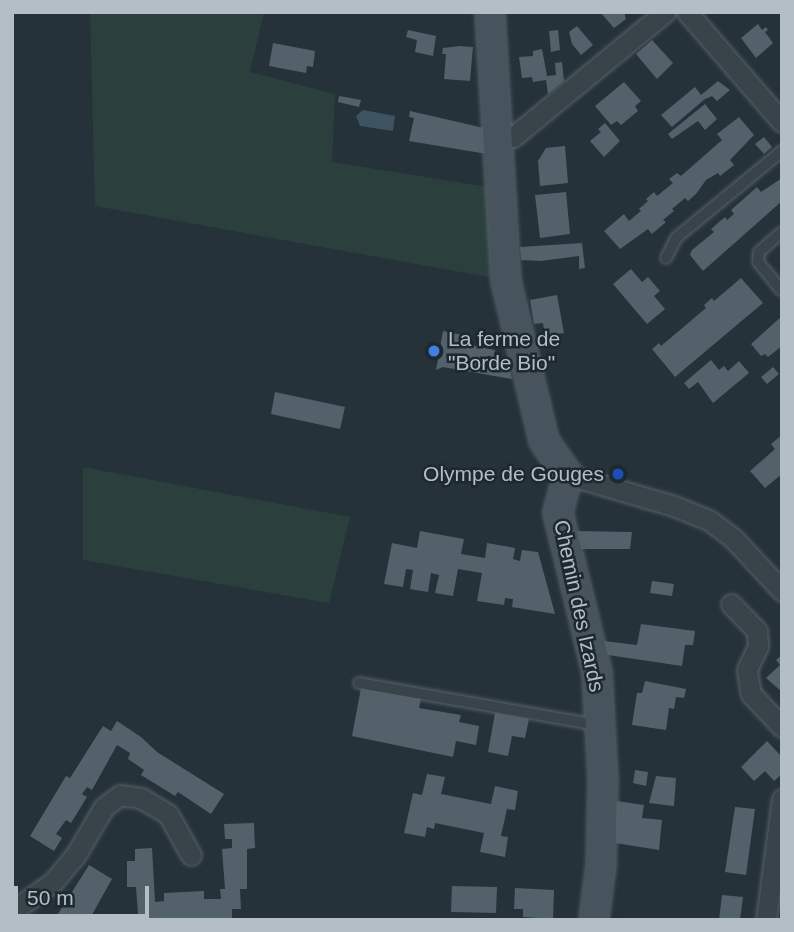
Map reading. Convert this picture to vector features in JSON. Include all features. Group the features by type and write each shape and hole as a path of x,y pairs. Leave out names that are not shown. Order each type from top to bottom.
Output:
{"street":[{"path":"490,12 506,281 544,441 568,475 674,506 709,520 733,538 782,591"},
{"path":"498,137 513,137 665,12"},
{"path":"687,12 782,122"},
{"name":"Chemin des Izards","path":"568,475 558,513 591,639 597,672 601,725 601,865 594,920"},
{"path":"731,604 757,631 758,646 747,670 751,694 782,727"},
{"path":"19,908 53,881 75,856 104,807 120,795 141,798 168,814 191,855"},
{"path":"766,920 782,799"}],"lane":[{"path":"666,258 676,238 782,151"},
{"path":"781,290 758,262 759,253 782,232"},
{"path":"359,683 601,725"}],"green space":[{"path":"90,12 264,12 250,72 335,94 332,162 488,187 494,278 95,206"},
{"path":"83,467 350,517 329,603 83,560"}],"water":[{"path":"363,110 395,116 393,131 360,126 356,116"}],"building":[{"path":"600,12 624,12 626,19 614,28"},
{"path":"758,24 762,30 766,27 768,30 765,32 773,43 756,58 741,38"},
{"path":"577,26 593,45 581,55 572,44 569,32"},
{"path":"408,30 436,36 433,56 415,52 417,40 406,37"},
{"path":"558,30 560,50 551,52 549,31"},
{"path":"652,40 673,63 657,79 636,54"},
{"path":"273,43 315,51 313,67 307,66 306,73 269,66"},
{"path":"473,47 470,81 444,79 446,54 442,54 443,48"},
{"path":"542,49 547,76 556,75 555,63 562,62 564,81 548,94 546,80 533,82 532,77 522,78 519,57 533,56 533,51"},
{"path":"718,81 730,90 717,101 712,96 705,99 672,127 661,115 695,87 701,95"},
{"path":"624,82 641,101 635,106 638,111 621,125 617,121 611,125 595,106"},
{"path":"339,96 361,100 359,107 338,102"},
{"path":"705,104 717,119 705,130 698,121 672,139 668,134"},
{"path":"410,111 484,128 487,154 409,141 414,118 409,117"},
{"path":"739,117 754,135 730,160 734,165 720,176 718,173 706,180 688,201 685,198 672,209 674,211 663,220 666,222 652,234 648,229 620,249 604,231 624,214 629,221 641,211 639,209 648,201 646,199 654,192 657,196 673,183 669,179 677,173 681,176 722,140 717,134"},
{"path":"605,123 620,141 604,157 590,141 601,132 598,129"},
{"path":"764,137 772,147 764,154 755,144"},
{"path":"565,146 568,183 540,186 538,161 546,148"},
{"path":"782,178 782,201 703,271 690,255 692,250 714,232 711,229 725,217 727,220 734,214 731,210 757,187 761,192"},
{"path":"566,192 570,234 540,238 535,195"},
{"path":"582,243 585,268 579,269 579,256 541,261 521,260 520,247"},
{"path":"631,269 642,282 648,277 660,291 654,296 665,309 647,324 613,284"},
{"path":"741,278 763,303 675,377 652,349 659,343 661,346 706,308 704,305 712,298 714,301"},
{"path":"557,295 564,333 545,336 543,323 534,324 530,300"},
{"path":"782,316 782,346 768,357 765,354 761,356 751,344"},
{"path":"443,331 462,335 461,343 495,350 494,357 508,359 512,379 443,367 436,370"},
{"path":"711,360 719,370 724,366 728,371 739,361 749,373 713,403 698,382 689,389 684,383"},
{"path":"773,367 779,374 767,384 761,377"},
{"path":"275,392 345,407 340,429 271,414"},
{"path":"782,435 782,474 765,488 750,471 775,449 771,444"},
{"path":"420,531 464,539 461,554 485,558 487,543 515,548 513,559 520,561 522,550 538,552 555,614 512,607 513,599 505,598 504,605 477,601 482,573 458,569 453,596 435,593 439,575 431,573 428,592 410,589 413,570 406,569 403,587 384,584 392,543 417,548"},
{"path":"574,531 632,532 630,549 580,549"},
{"path":"652,581 674,584 672,596 650,593"},
{"path":"641,624 695,631 693,645 685,645 682,666 608,655 604,641 637,645"},
{"path":"782,655 782,692 766,678 780,665 776,660"},
{"path":"645,681 686,689 684,698 676,697 674,709 669,708 666,730 632,725 637,693 642,693"},
{"path":"361,688 421,699 419,708 461,715 459,722 479,726 476,745 456,741 453,757 352,736"},
{"path":"495,713 529,719 525,738 512,736 508,756 488,752"},
{"path":"117,721 157,752 224,794 211,814 178,792 175,796 141,775 144,770 128,759 130,753 117,745 92,790 87,787 82,794 87,797 71,823 66,820 56,834 62,838 54,851 30,836 66,776 70,778 103,726 111,731"},
{"path":"767,741 782,757 782,774 774,781 765,771 754,781 741,767"},
{"path":"635,770 648,772 646,786 633,783"},
{"path":"427,774 445,777 441,794 491,804 495,786 518,791 515,810 507,809 501,836 508,837 505,857 480,852 484,833 435,823 434,829 427,827 425,837 404,833 413,793 422,795"},
{"path":"656,776 676,778 674,806 649,803"},
{"path":"616,801 644,805 642,818 662,820 659,850 615,843"},
{"path":"735,807 755,809 746,875 725,872"},
{"path":"254,823 255,848 247,849 247,889 240,889 241,909 232,909 232,920 144,920 144,915 138,915 136,887 127,887 127,861 135,861 135,849 152,848 155,902 164,901 164,893 204,891 204,899 221,899 220,889 225,889 222,849 232,848 232,839 225,839 224,824"},
{"path":"89,865 112,879 89,920 68,920 58,914"},
{"path":"452,886 497,887 496,913 451,912"},
{"path":"515,888 554,890 553,919 523,917 523,909 514,909"},
{"path":"722,895 743,897 740,920 719,920"}],"place":[{"name":"La ferme de \"Borde Bio\"","path":"434,351"},
{"name":"Olympe de Gouges","path":"618,474"}]}
